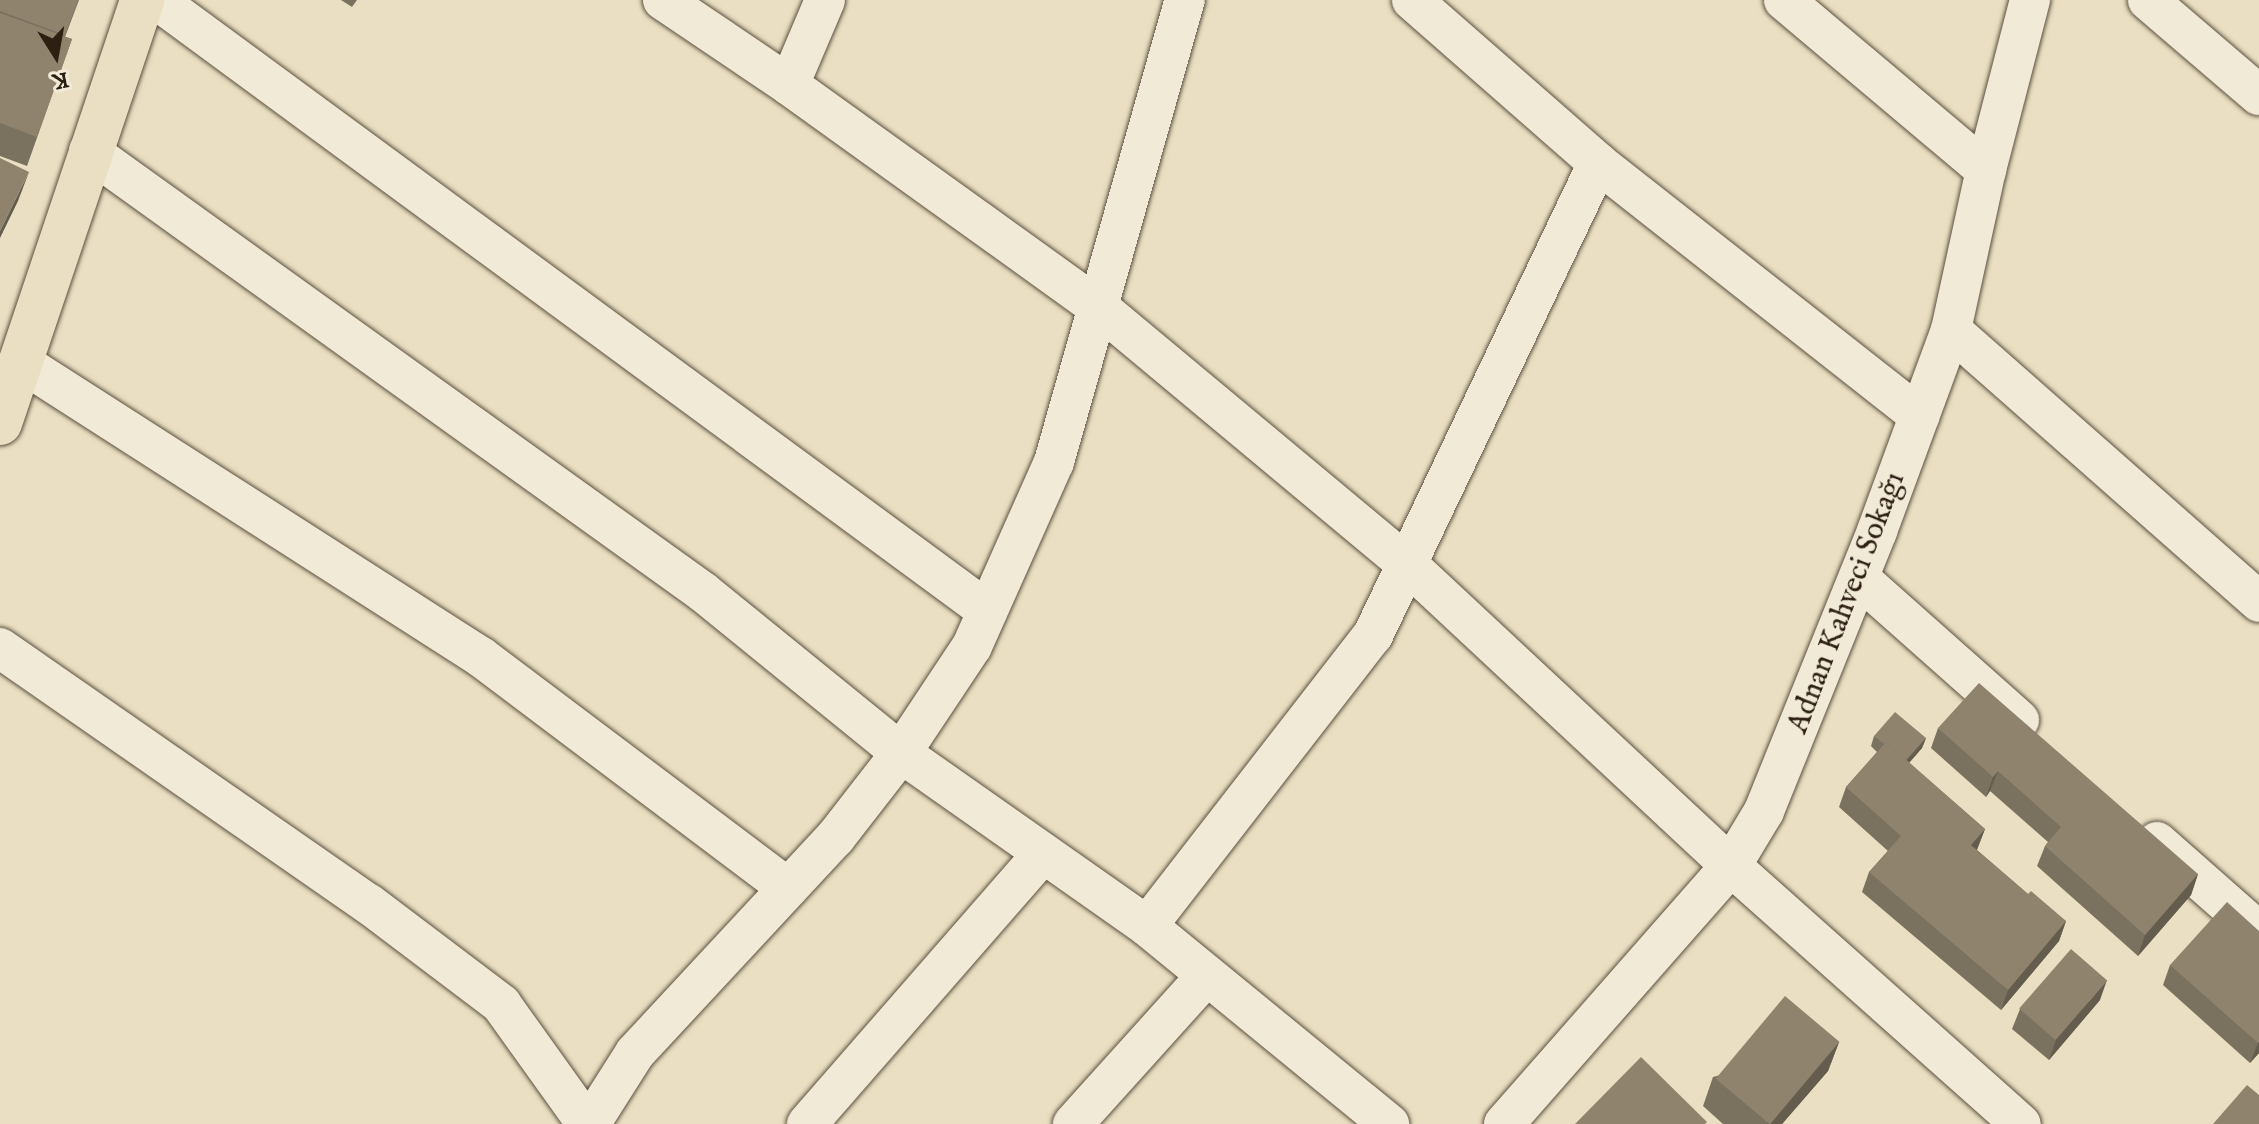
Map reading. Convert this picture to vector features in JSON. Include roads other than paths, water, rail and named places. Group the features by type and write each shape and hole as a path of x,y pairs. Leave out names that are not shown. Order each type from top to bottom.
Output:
{"main road":[{"path":"0,423 142,0"}],"street":[{"path":"157,0 988,611"},
{"path":"663,0 789,85 1097,306 1406,563 1731,866 2021,1124"},
{"path":"789,85 825,0"},
{"path":"0,648 356,895 501,1004 589,1124 635,1053 835,838 901,753 972,646 1054,462 1185,0"},
{"path":"1412,0 1598,163 1919,416"},
{"path":"1784,0 1986,170"},
{"name":"Adnan Kahveci Sokağı","path":"1504,1124 1731,866 1764,811 1859,578 1951,330 1986,170 2030,0"},
{"path":"2148,0 2259,95"},
{"path":"89,151 703,592 901,753 1147,926 1389,1124"},
{"path":"1147,926 1373,635 1598,163"},
{"path":"1951,330 2259,602"},
{"path":"19,361 481,657 788,888"},
{"path":"1859,578 2047,744"},
{"path":"2130,817 2259,932"},
{"path":"807,1124 1043,853"},
{"path":"1073,1124 1207,975"}]}
